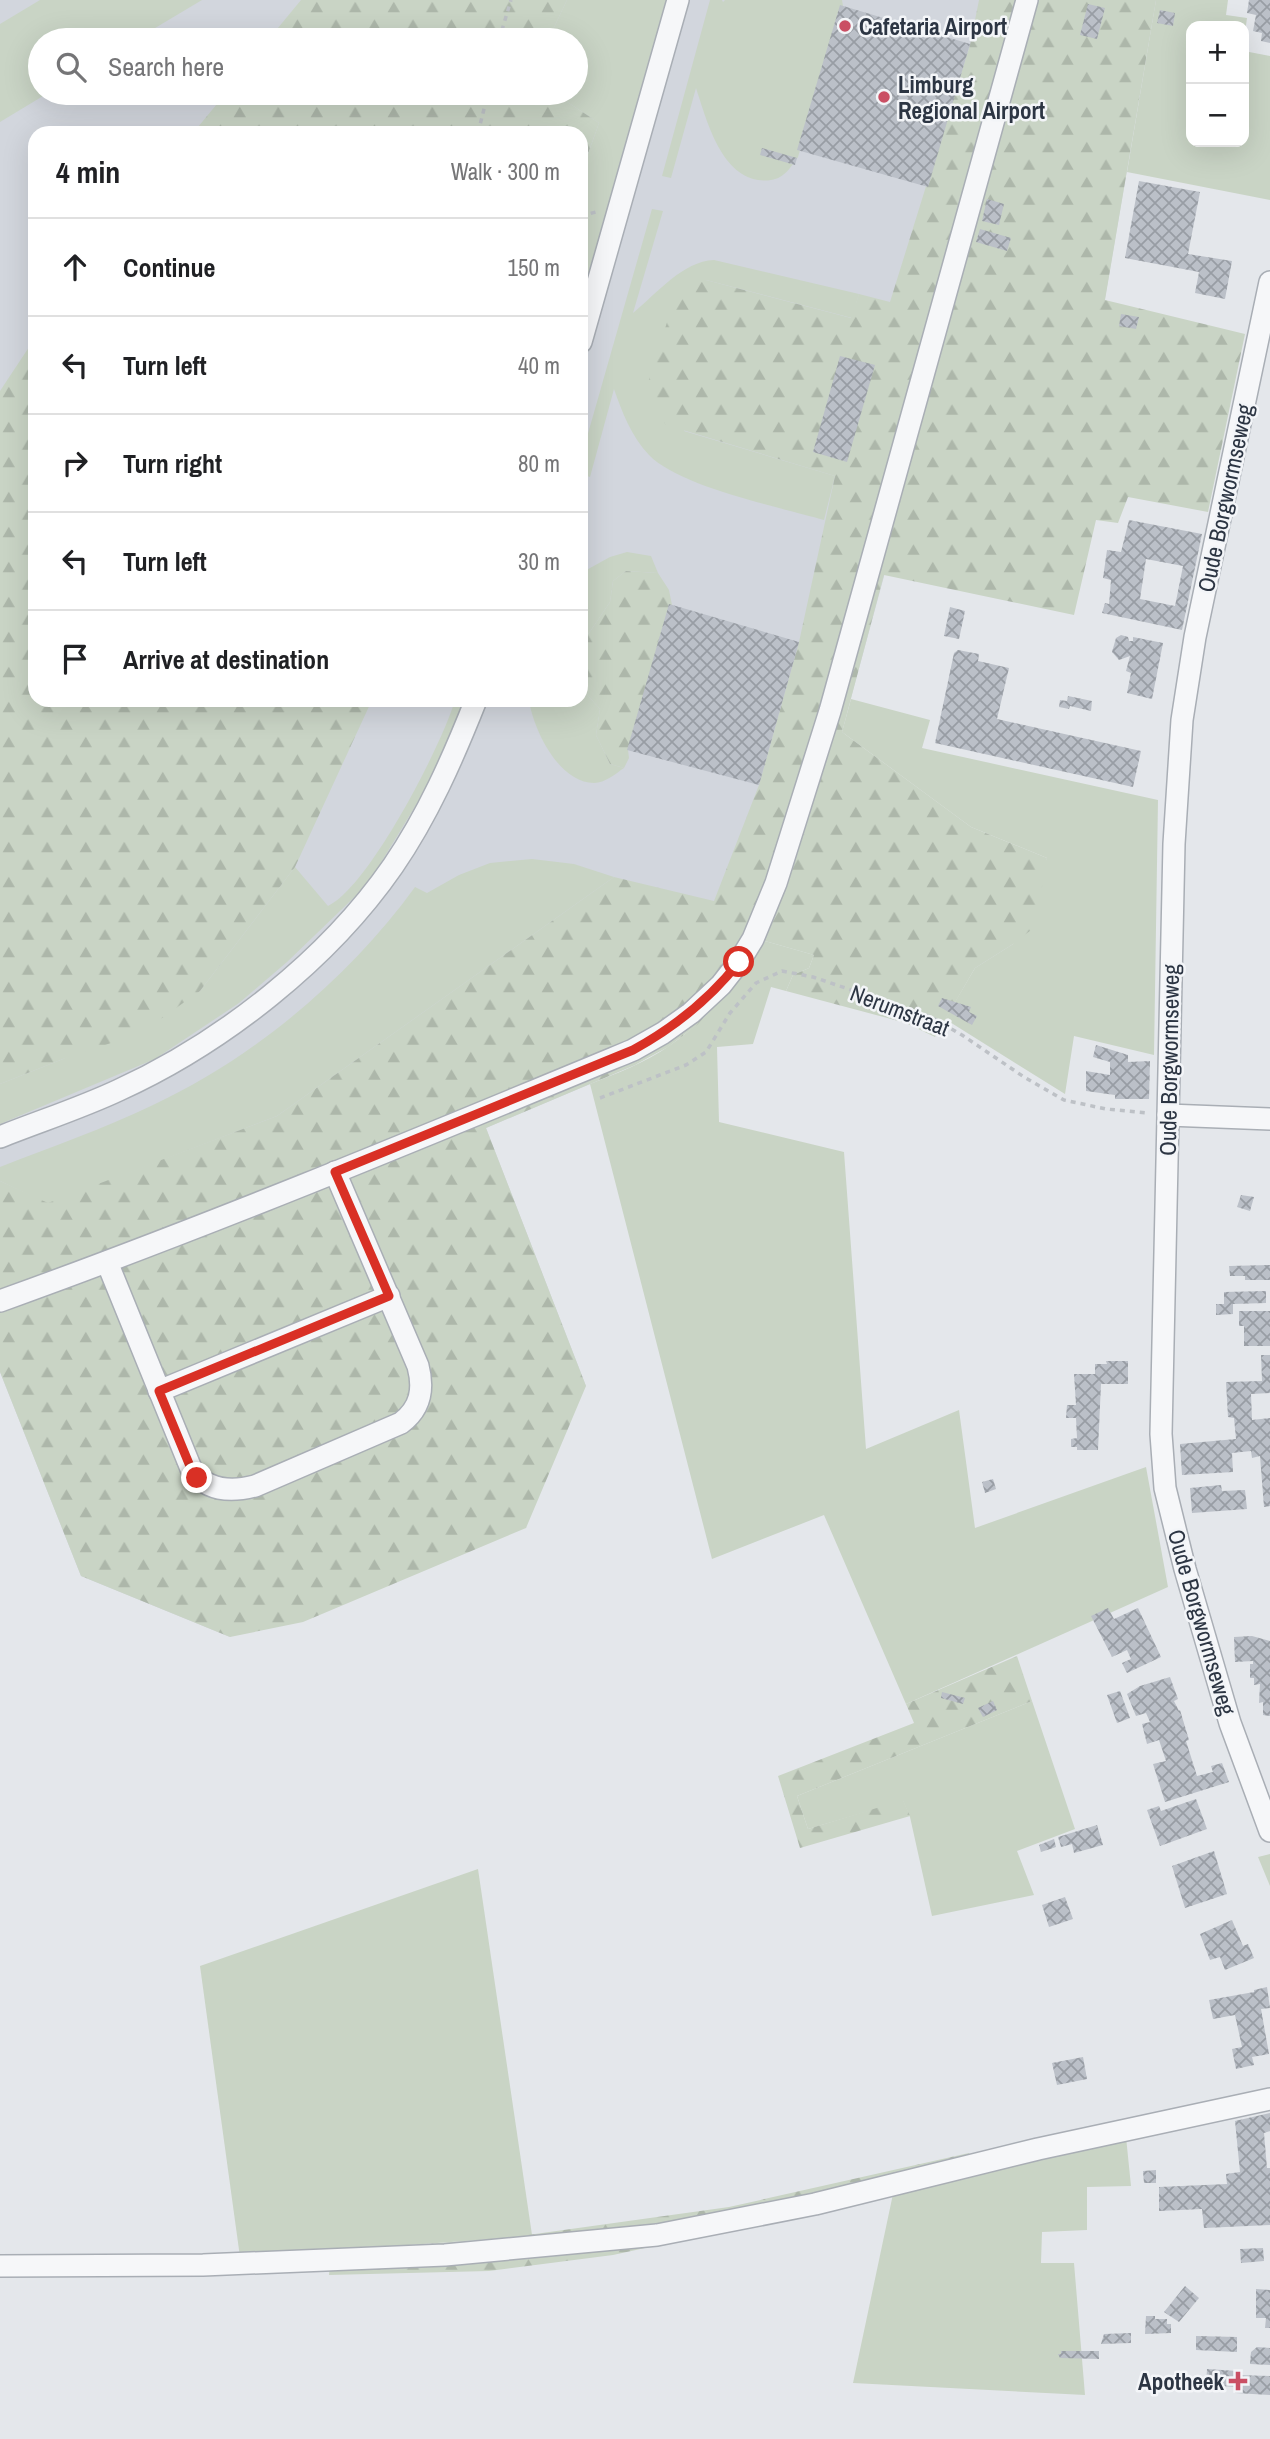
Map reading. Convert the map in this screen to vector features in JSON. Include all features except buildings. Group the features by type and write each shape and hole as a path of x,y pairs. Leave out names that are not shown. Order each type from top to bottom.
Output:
{"street":[{"path":"588,317 678,0"},
{"path":"0,1301 335,1172 633,1050 691,1013 721,985 753,939 776,883 826,724 1027,0"},
{"name":"Oude Borgwormseweg","path":"1270,282 1195,637 1182,720 1174,844 1160,1434 1165,1488 1185,1569 1230,1723 1270,1831"},
{"path":"0,1137 119,1090 174,1062 207,1042 282,986 359,910 393,867 450,765 473,707"},
{"path":"1168,1115 1270,1119"},
{"path":"107,1262 192,1471 197,1478 220,1489 242,1490 256,1486 401,1423 413,1412 421,1396 418,1366 335,1172"},
{"path":"159,1391 389,1296"},
{"path":"0,2266 203,2265 445,2255 657,2235 816,2204 1038,2149 1270,2099"}],"path":[{"path":"503,28 511,0"},
{"path":"480,126 485,105"},
{"name":"Nerumstraat","path":"600,1098 686,1065 706,1052 730,1013 756,983 782,971 813,977 931,1017 1064,1100 1106,1109 1168,1115"}],"shaded area":[{"name":"Limburg Regional Airport","path":"0,0 1156,0 1102,316 939,374 842,731 1013,944 972,970 765,941 635,1065 486,1128 586,1386 230,1637 81,1576 0,1372"}],"green space":[{"path":"40,0 202,0 155,28 28,28 28,105 0,122 0,24"},
{"path":"301,0 567,0 554,28 278,28"},
{"path":"567,0 667,0 588,285 588,154 599,123 572,105 588,105 588,28 554,28"},
{"path":"710,0 842,0 843,6 798,157 786,172 772,180 745,176 724,156 710,129 696,88 671,178 662,176"},
{"path":"979,0 1156,0 1105,300 1245,334 1208,512 1128,497 1118,523 1096,520 1074,615 884,575 842,732 971,827 1047,858 1035,927 975,968 935,1037 906,1023 786,991 793,975 809,968 814,955 765,941 725,994 697,1025 668,1047 635,1065 486,1128 586,1386 526,1528 303,1622 230,1637 81,1576 0,1372 0,1181 48,1203 277,1116 614,877 714,901 759,785 799,642 835,476 666,425 654,409 646,389 674,300 686,288 706,280 851,318 859,294 890,302 970,45"},
{"path":"1156,0 1228,0 1226,15 1247,18 1247,21 1186,21 1186,147 1249,147 1249,52 1270,56 1270,200 1127,172"},
{"path":"216,105 572,105 599,123 588,154 588,126 199,126"},
{"path":"652,209 663,211 633,313 681,272 714,260 859,294 852,318 706,280 684,431 835,476 824,520 731,495 683,477 664,466 649,455 637,440 614,389 590,477 588,433"},
{"path":"28,349 28,707 369,707 295,867 200,991 141,1033 0,1084 0,391"},
{"path":"627,552 651,556 658,573 626,571 613,581 610,602 588,635 588,569 610,557"},
{"path":"626,571 658,573 669,590 672,605 669,605 628,750 629,758 624,768 610,764 596,735 600,709 588,696 588,635 610,602 613,581"},
{"path":"588,696 600,709 596,735 610,764 624,768 598,783 581,781 559,764 550,752 531,707 588,707"},
{"path":"851,699 930,720 922,748 1158,800 1154,1055 1074,1036 1065,1094 945,1019 975,968 1013,944 1047,858 971,827 842,732"},
{"path":"452,707 465,707 436,772 368,884 287,962 239,1003 155,1059 0,1124 0,1084 63,1059 200,991 295,867 328,906 345,894 383,844 402,813"},
{"path":"532,859 574,864 614,877 277,1116 48,1204 0,1181 0,1167 153,1105 191,1086 263,1039 298,1012 361,952 415,887 427,893 459,875 490,863"},
{"path":"765,941 814,955 809,968 793,975 786,991 771,987 753,1044 717,1047 719,1122 844,1152 866,1449 959,1410 975,1528 1146,1467 1168,1587 906,1704 824,1515 712,1559 590,1084 650,1058 683,1036 722,999"},
{"path":"1017,1656 1032,1701 797,1796 808,1829 903,1800 910,1816 800,1848 778,1776 914,1723 906,1704"},
{"path":"1032,1701 1075,1829 1017,1851 1034,1895 932,1916 910,1817 903,1801 808,1829 797,1796"},
{"path":"1270,1854 1270,1886 1258,1857"},
{"path":"478,1869 532,2235 240,2257 200,1966"},
{"path":"1126,2137 1131,2186 1087,2187 1087,2230 1042,2232 1041,2263 1074,2263 1085,2395 853,2383 893,2194"},
{"path":"969,2153 973,2170 893,2194 613,2255 489,2271 329,2275 330,2260 277,2255 507,2238 729,2207"}],"place":[{"name":"Cafetaria Airport","path":"845,26"},
{"name":"Limburg Regional Airport","path":"884,97"},
{"name":"Apotheek","path":"1238,2381"}],"route":[{"path":"197,1478 159,1391 389,1296 335,1172 633,1050 691,1013 721,985 739,962"}]}
